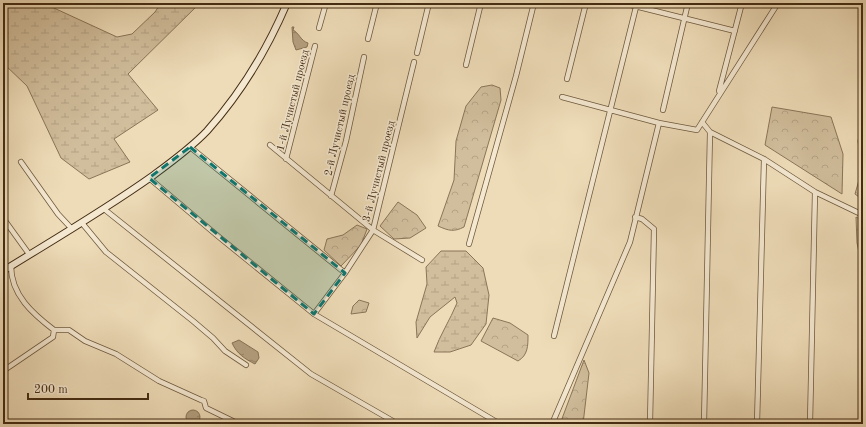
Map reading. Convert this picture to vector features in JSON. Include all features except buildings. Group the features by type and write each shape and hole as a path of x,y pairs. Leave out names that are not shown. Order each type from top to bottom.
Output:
{"street":[{"path":"3,271 104,209 190,147 207,131 244,84 265,51 287,3"},
{"path":"320,28 326,3"},
{"path":"368,39 377,3"},
{"path":"416,53 429,3"},
{"path":"466,65 481,3"},
{"path":"469,244 516,76 534,3"},
{"path":"567,79 586,3"},
{"path":"623,3 636,5 684,19 735,31"},
{"path":"663,110 688,3"},
{"path":"718,96 742,3"},
{"path":"562,97 659,123 698,130 778,3"},
{"path":"554,336 636,5"},
{"name":"1-й Лучистый проезд","path":"286,159 315,46"},
{"name":"2-й Лучистый проезд","path":"331,196 346,141 364,57"},
{"name":"3-й Лучистый проезд","path":"314,314 373,230 414,62"},
{"path":"702,122 710,132 764,159 815,192 863,215"},
{"path":"552,424 630,242 659,123"},
{"path":"704,424 710,132"},
{"path":"270,145 373,230 422,260"},
{"path":"190,147 344,273"},
{"path":"757,424 764,159"},
{"path":"21,162 58,214 72,229"},
{"path":"149,178 314,314 500,424"},
{"path":"810,424 815,192"},
{"path":"104,209 311,374 398,424"},
{"path":"635,217 642,219 654,229 650,424"},
{"path":"3,218 29,254"},
{"path":"82,223 106,252 193,321 213,338 225,352 246,364"},
{"path":"11,266 12,280 24,303 54,330 69,330 85,341 116,354 159,381 204,401 206,408 239,424"},
{"path":"3,371 53,337 54,330"}],"highlighted area":[{"path":"190,147 345,273 314,314 149,178"}],"green space":[{"path":"3,3 43,3 117,37 132,34 155,12 161,3 200,3 128,74 158,110 114,139 130,162 89,179 61,158 27,86 3,63"},
{"path":"492,85 500,88 501,100 464,227 457,230 445,229 438,226 454,180 456,141 466,106 481,87"},
{"path":"772,107 831,117 843,154 842,194 765,145"},
{"path":"860,131 863,132 863,165 861,165 858,141"},
{"path":"861,173 863,174 863,200 855,194"},
{"path":"398,202 417,215 426,228 410,238 394,239 380,226"},
{"path":"856,217 863,221 863,270 857,243"},
{"path":"357,225 367,229 361,245 341,266 324,250 327,239 343,235"},
{"path":"441,251 466,251 483,268 489,295 486,324 471,345 450,352 434,352 457,303 455,297 430,317 417,338 416,322 427,284 426,267"},
{"path":"359,300 369,303 366,312 351,314 353,306"},
{"path":"493,318 510,323 528,335 526,353 518,361 481,341"},
{"path":"584,360 589,373 583,424 560,424"}],"water":[{"path":"292,27 294,27 293,30 302,39 308,43 307,47 296,50 293,42"},
{"path":"239,340 258,352 259,358 255,364 242,356 234,347 232,343"},
{"path":"190,410 196,410 200,414 200,420 196,424 190,424 186,420 186,414"}]}
